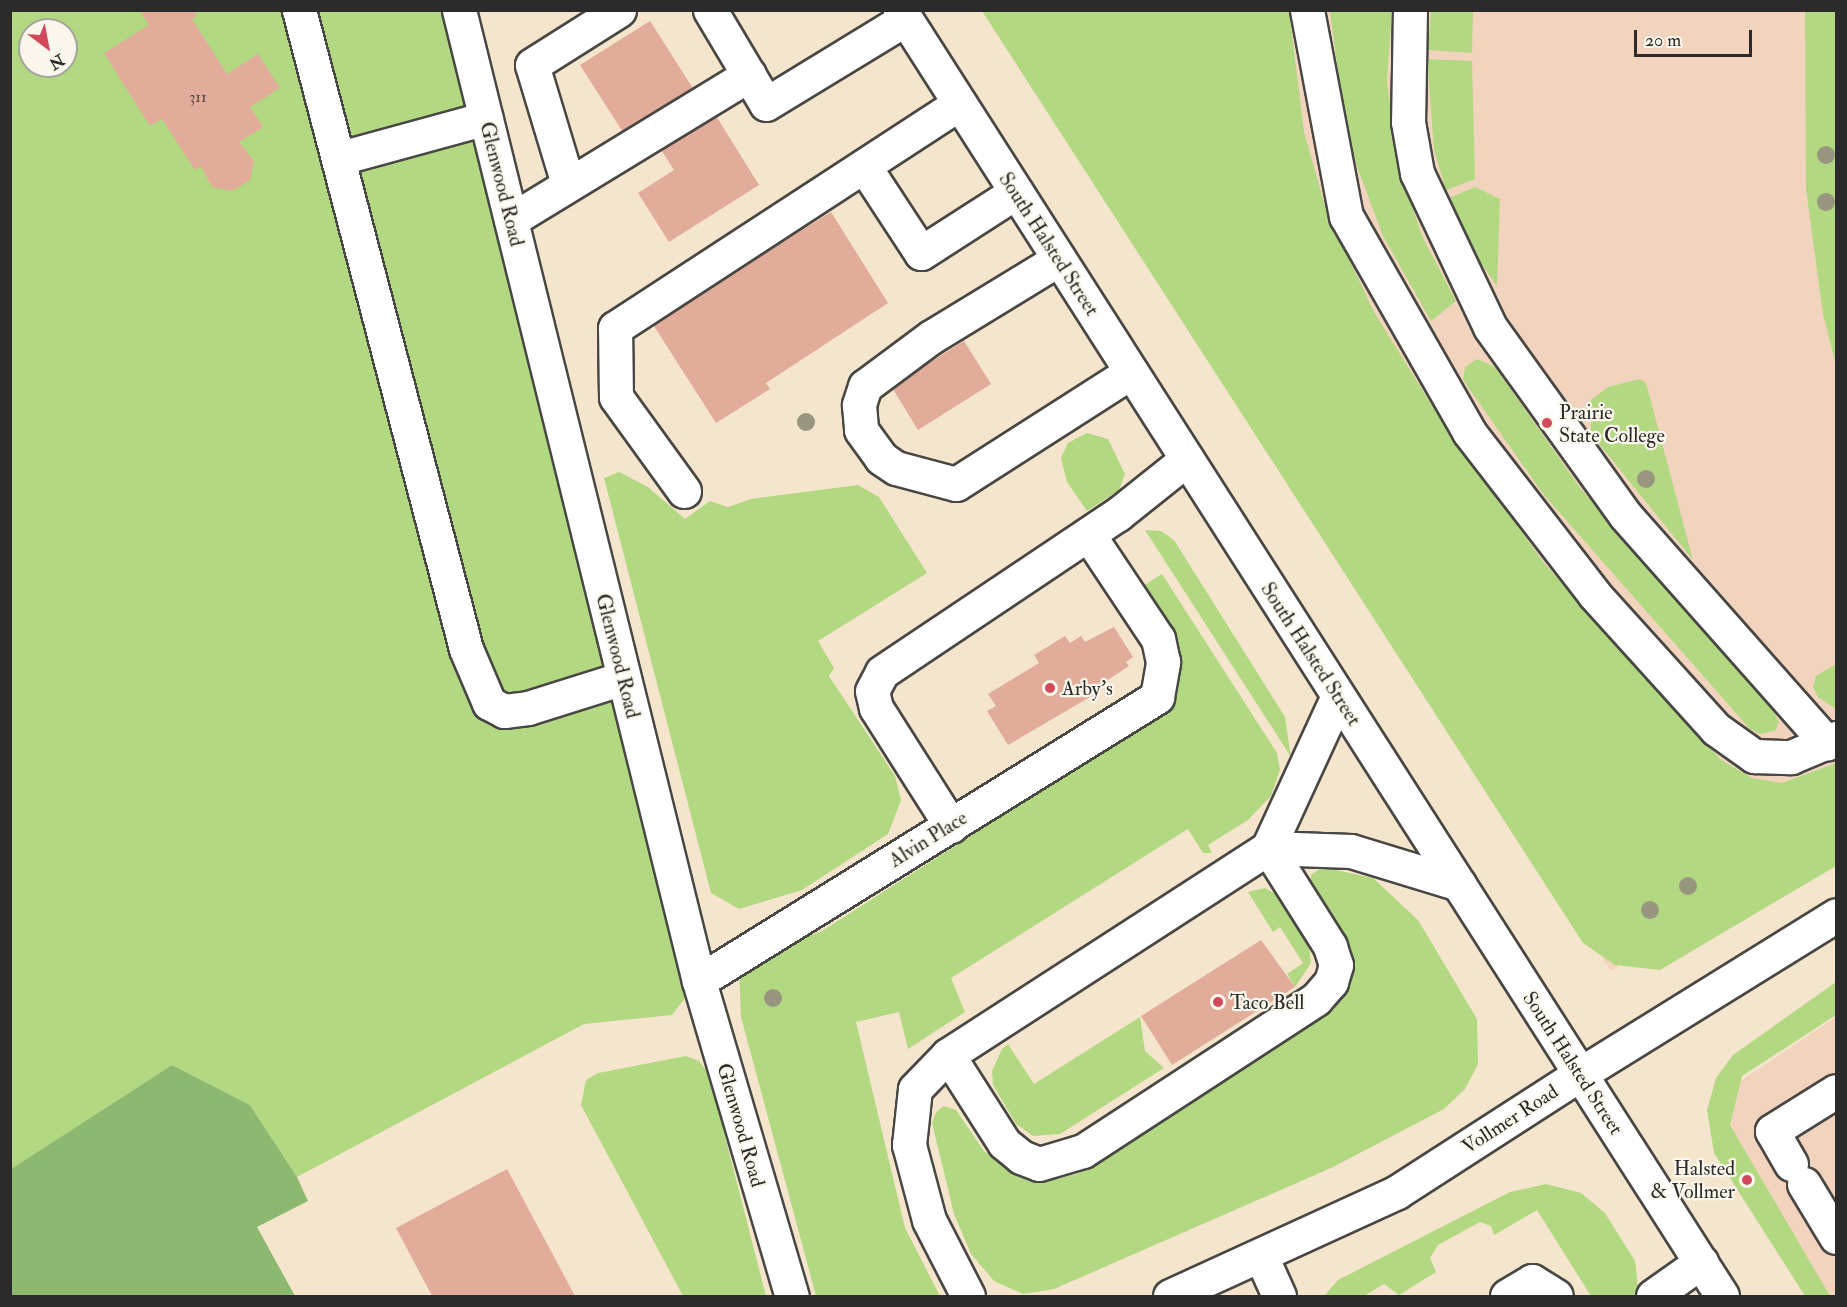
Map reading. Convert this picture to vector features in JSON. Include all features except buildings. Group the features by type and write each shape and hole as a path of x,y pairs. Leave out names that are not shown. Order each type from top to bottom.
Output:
{"street":[{"path":"299,10 466,649 489,704 504,711 528,708 623,678"},
{"name":"Glenwood Road","path":"459,10 699,981 792,1296"},
{"path":"568,184 532,64 619,10"},
{"path":"710,10 766,104 903,15"},
{"path":"1307,10 1346,216 1469,432 1594,594 1716,729 1754,756 1791,757 1832,740 1625,515 1490,327 1417,172 1408,122 1410,10"},
{"name":"South Halsted Street","path":"903,15 1722,1296"},
{"path":"511,220 749,75"},
{"path":"684,491 616,397 615,328 960,104"},
{"path":"339,158 486,118"},
{"path":"864,166 921,253 1016,192"},
{"path":"1059,259 964,317 865,386 859,405 861,430 881,458 929,480 956,484 1131,372"},
{"path":"951,826 876,708 872,691 882,672 1088,534 1187,459"},
{"name":"Alvin Place","path":"699,981 1157,697 1163,662 1158,639 1088,534"},
{"path":"968,1296 929,1220 909,1145 915,1089 948,1055 1268,848 1338,696"},
{"path":"1268,848 1352,850 1459,884"},
{"path":"948,1055 1004,1143 1021,1156 1039,1164 1061,1160 1112,1132 1316,999 1331,982 1336,965 1330,946 1268,848"},
{"name":"Vollmer Road","path":"1170,1296 1262,1258 1397,1192 1580,1074 1836,915"},
{"path":"1836,1090 1772,1131 1811,1183 1836,1237"},
{"path":"1262,1258 1279,1296"},
{"path":"1653,1296 1701,1263"},
{"path":"1507,1296 1532,1281 1556,1296"}],"shaded area":[{"name":"Prairie State College","path":"994,11 1836,11 1836,835 1611,971"},
{"path":"1836,1017 1836,1296 1815,1296 1725,1159 1733,1086"}],"green space":[{"path":"11,11 442,11 688,994 672,1015 584,1024 297,1177 250,1105 172,1065 11,1169"},
{"path":"982,11 1289,11 1304,132 1326,210 1374,312 1444,425 1544,563 1721,760 1752,778 1782,783 1836,763 1836,866 1660,970 1615,965 1583,943"},
{"path":"1330,11 1392,11 1387,80 1397,164 1423,238 1456,301 1431,321 1383,236 1347,140"},
{"path":"1431,11 1473,11 1472,53 1428,50"},
{"path":"1805,11 1836,11 1836,365 1823,314 1806,189"},
{"path":"1427,59 1472,61 1475,179 1446,190 1434,150"},
{"path":"1475,187 1500,199 1497,286 1473,252 1449,198"},
{"path":"1477,359 1495,367 1581,489 1772,709 1779,722 1775,731 1760,734 1750,729 1544,495 1463,380 1465,367"},
{"path":"1640,379 1646,383 1693,560 1591,434 1591,400 1608,387"},
{"path":"1087,433 1108,439 1125,474 1119,490 1087,511 1067,482 1061,458 1068,443"},
{"path":"619,472 648,487 685,519 710,501 728,507 751,499 858,485 879,497 927,573 818,641 834,668 829,676 895,776 901,800 888,834 802,890 739,909 711,893 604,478"},
{"path":"1145,530 1161,531 1174,540 1285,717 1291,757"},
{"path":"1162,574 1277,753 1280,770 1271,796 1248,820 1208,845 1212,853 1203,853 1188,829 951,978 965,1012 908,1049 899,1012 856,1022 905,1228 940,1296 816,1296 741,1017 739,970 763,953 822,931 1163,713 1179,681 1180,663 1170,631 1141,587"},
{"path":"1836,664 1836,709 1818,697 1813,687 1816,676"},
{"path":"1322,867 1373,878 1418,920 1477,1019 1478,1064 1465,1089 1444,1109 1331,1168 1054,1289 1023,1294 994,1281 971,1254 954,1214 932,1123 936,1112 944,1106 956,1110 984,1151 1013,1175 1058,1179 1079,1173 1332,1012 1347,990 1351,962 1311,889 1311,875"},
{"path":"1265,888 1281,897 1308,938 1311,963 1295,987 1287,974 1303,963 1280,927 1273,932 1248,892"},
{"path":"1836,982 1836,1015 1742,1076 1730,1125 1830,1296 1805,1296 1714,1153 1707,1110 1716,1078 1733,1055"},
{"path":"1140,1017 1145,1051 1164,1068 1060,1134 1033,1136 1016,1124 993,1085 992,1071 1002,1049 1008,1044 1034,1084"},
{"path":"686,1056 699,1061 709,1074 766,1296 683,1296 581,1105 586,1080 598,1073"},
{"path":"172,1065 250,1105 297,1177 308,1201 257,1227 295,1296 11,1296 11,1169"},
{"path":"1546,1184 1581,1193 1605,1213 1635,1261 1639,1296 1591,1296 1537,1210 1494,1235 1491,1226 1480,1222 1438,1245 1430,1258 1436,1272 1399,1295 1384,1284 1364,1296 1324,1296 1338,1280 1510,1192"}],"place":[{"name":"Prairie State College","path":"1547,423"},
{"name":"Arby's","path":"1050,688"},
{"name":"Taco Bell","path":"1218,1002"},
{"name":"Halsted & Vollmer","path":"1747,1180"}]}
